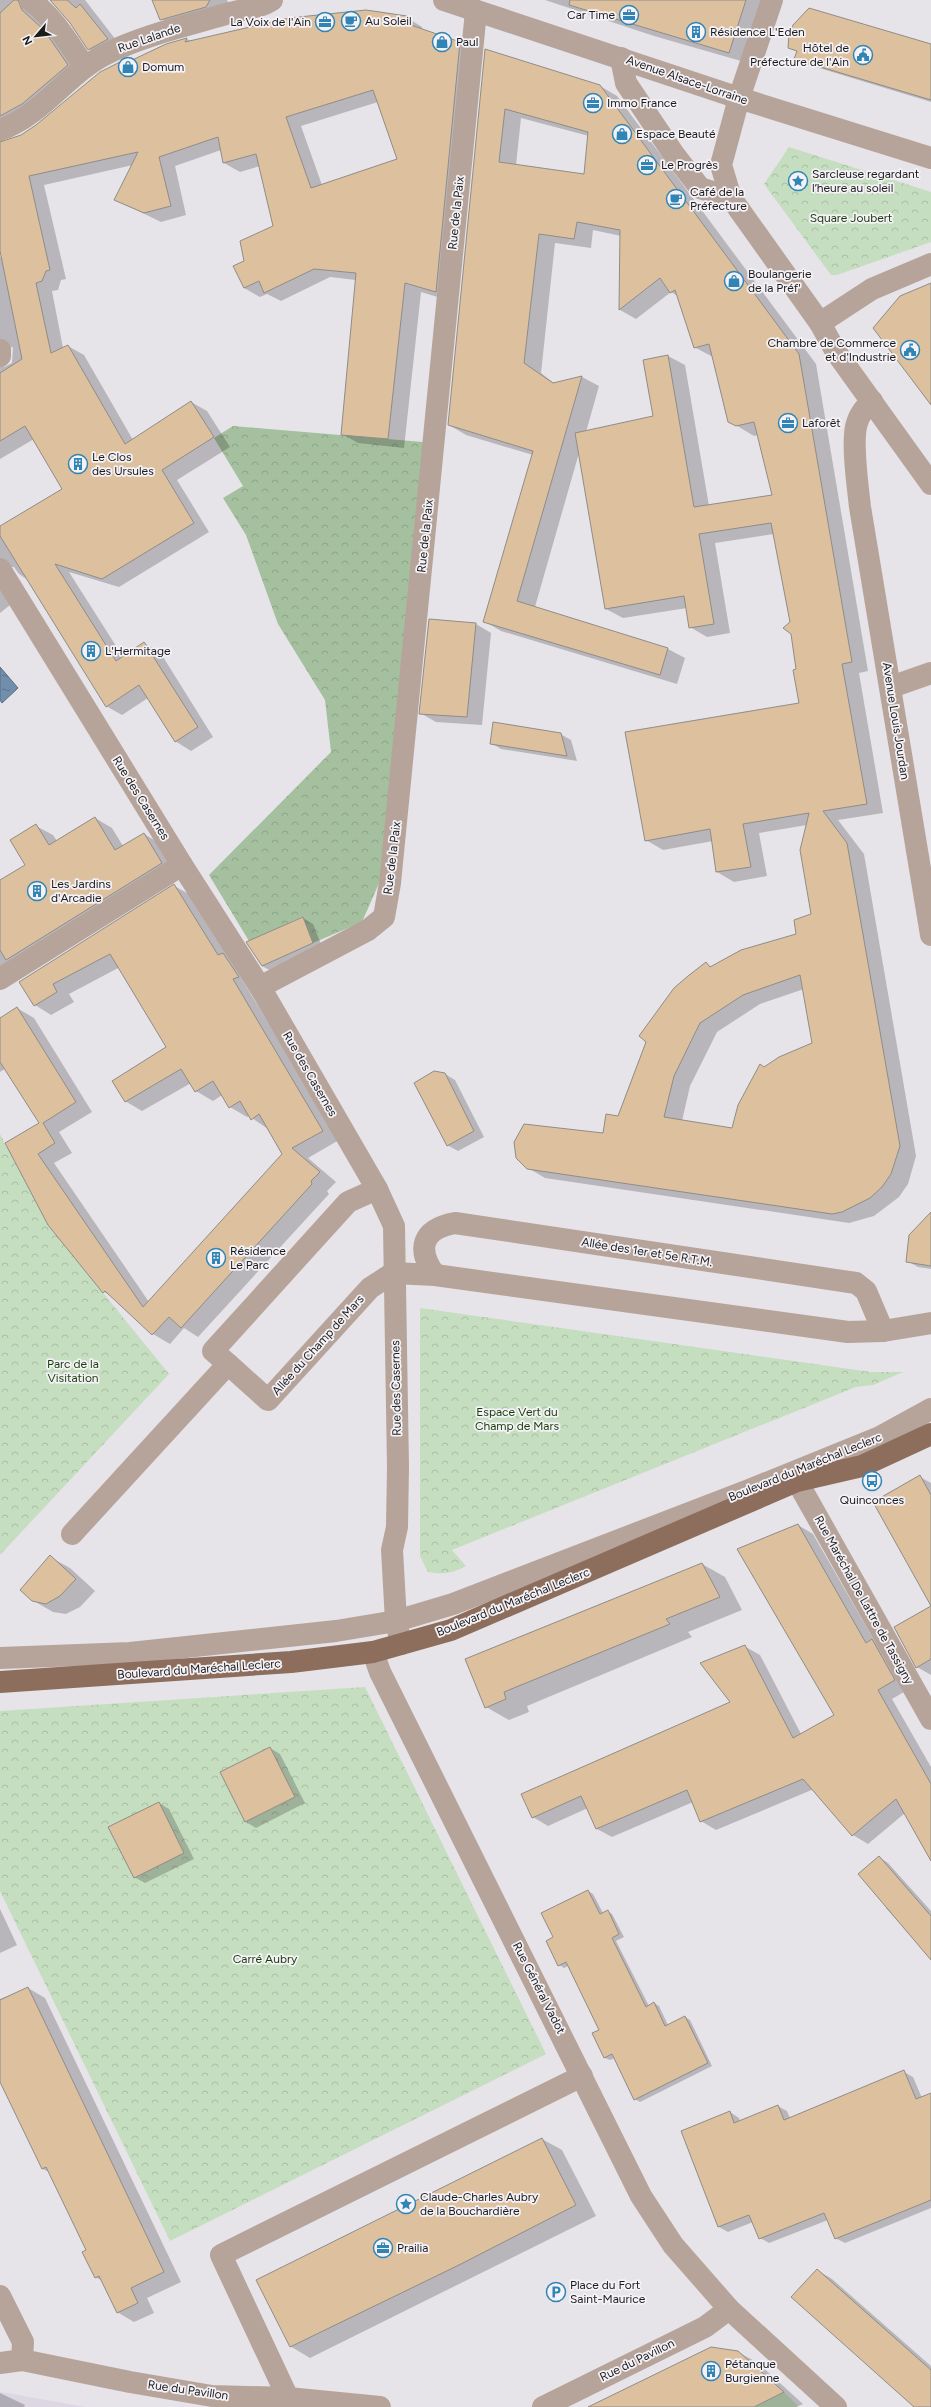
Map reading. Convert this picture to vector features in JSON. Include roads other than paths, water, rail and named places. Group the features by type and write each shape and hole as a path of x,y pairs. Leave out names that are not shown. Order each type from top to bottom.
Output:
{"main road":[{"name":"Boulevard du Maréchal Leclerc","path":"0,1682 291,1662 372,1652 451,1630 797,1481 862,1466 931,1434"}],"street":[{"path":"30,0 40,7 85,67"},
{"name":"Rue Lalande","path":"0,130 13,126 51,98 85,67 106,54 137,40 272,0"},
{"name":"Avenue Alsace-Lorraine","path":"444,0 739,98 931,158"},
{"path":"772,0 739,98 722,165 731,198 820,323 836,352 931,484"},
{"name":"Rue de la Paix","path":"260,987 368,930 384,917 390,883 476,11"},
{"path":"621,58 626,83 700,188 731,198"},
{"path":"820,323 872,289 931,264"},
{"path":"0,350 0,356"},
{"name":"Avenue Louis Jourdan","path":"872,401 862,411 856,425 856,467 860,507 931,935"},
{"name":"Rue des Casernes","path":"0,569 182,865 260,987 377,1188 394,1226 393,1273 398,1467 397,1527 392,1550 396,1621 401,1644"},
{"path":"891,687 931,673"},
{"path":"0,979 182,865"},
{"name":"Allée du Champ de Mars","path":"377,1188 348,1202 213,1351 268,1400 370,1288 393,1273"},
{"name":"Allée des 1er et 5e R.T.M.","path":"435,1275 424,1257 424,1244 430,1234 441,1225 455,1223 856,1283 866,1291 883,1331"},
{"path":"393,1273 435,1275 848,1332 883,1331 931,1323"},
{"path":"72,1534 228,1364"},
{"name":"Boulevard du Maréchal Leclerc","path":"0,1658 130,1653 336,1631 396,1621 453,1604 749,1490 880,1437 931,1409"},
{"name":"Rue Maréchal De Lattre de Tassigny","path":"797,1481 931,1719"},
{"name":"Rue Général Vadot","path":"372,1652 380,1672 582,2076 622,2161 641,2196 672,2245 729,2309 836,2407"},
{"path":"288,2398 221,2256 582,2076"},
{"path":"0,2296 22,2342 22,2360"},
{"name":"Rue du Pavillon","path":"543,2407 705,2327 729,2309"},
{"name":"Rue du Pavillon","path":"0,2362 22,2360 130,2382 212,2396 288,2398 380,2407"}],"water":[{"path":"0,667 18,688 2,703 0,700"}],"place":[{"name":"Car Time","path":"629,15"},
{"name":"Au Soleil","path":"351,21"},
{"name":"La Voix de l'Ain","path":"325,22"},
{"name":"Résidence L'Eden","path":"696,32"},
{"name":"Paul","path":"442,42"},
{"name":"Hôtel de Préfecture de l'Ain","path":"863,55"},
{"name":"Domum","path":"128,67"},
{"name":"Immo France","path":"593,103"},
{"name":"Espace Beauté","path":"622,134"},
{"name":"Le Progrès","path":"647,165"},
{"name":"Sarcleuse regardant l’heure au soleil","path":"798,181"},
{"name":"Café de la Préfecture","path":"676,199"},
{"name":"Boulangerie de la Préf'","path":"734,281"},
{"name":"Chambre de Commerce et d'Industrie","path":"910,350"},
{"name":"Laforêt","path":"788,423"},
{"name":"Le Clos des Ursules","path":"78,464"},
{"name":"L'Hermitage","path":"91,651"},
{"name":"Les Jardins d'Arcadie","path":"37,891"},
{"name":"Résidence Le Parc","path":"216,1258"},
{"name":"Quinconces","path":"872,1481"},
{"name":"Claude-Charles Aubry de la Bouchardière","path":"406,2204"},
{"name":"Prailia","path":"383,2248"},
{"name":"Place du Fort Saint-Maurice","path":"556,2292"},
{"name":"Pétanque Burgienne","path":"711,2371"}],"park label":[{"name":"Square Joubert","path":"851,218"},
{"name":"Parc de la Visitation","path":"73,1371"},
{"name":"Espace Vert du Champ de Mars","path":"517,1419"},
{"name":"Carré Aubry","path":"265,1959"}]}
